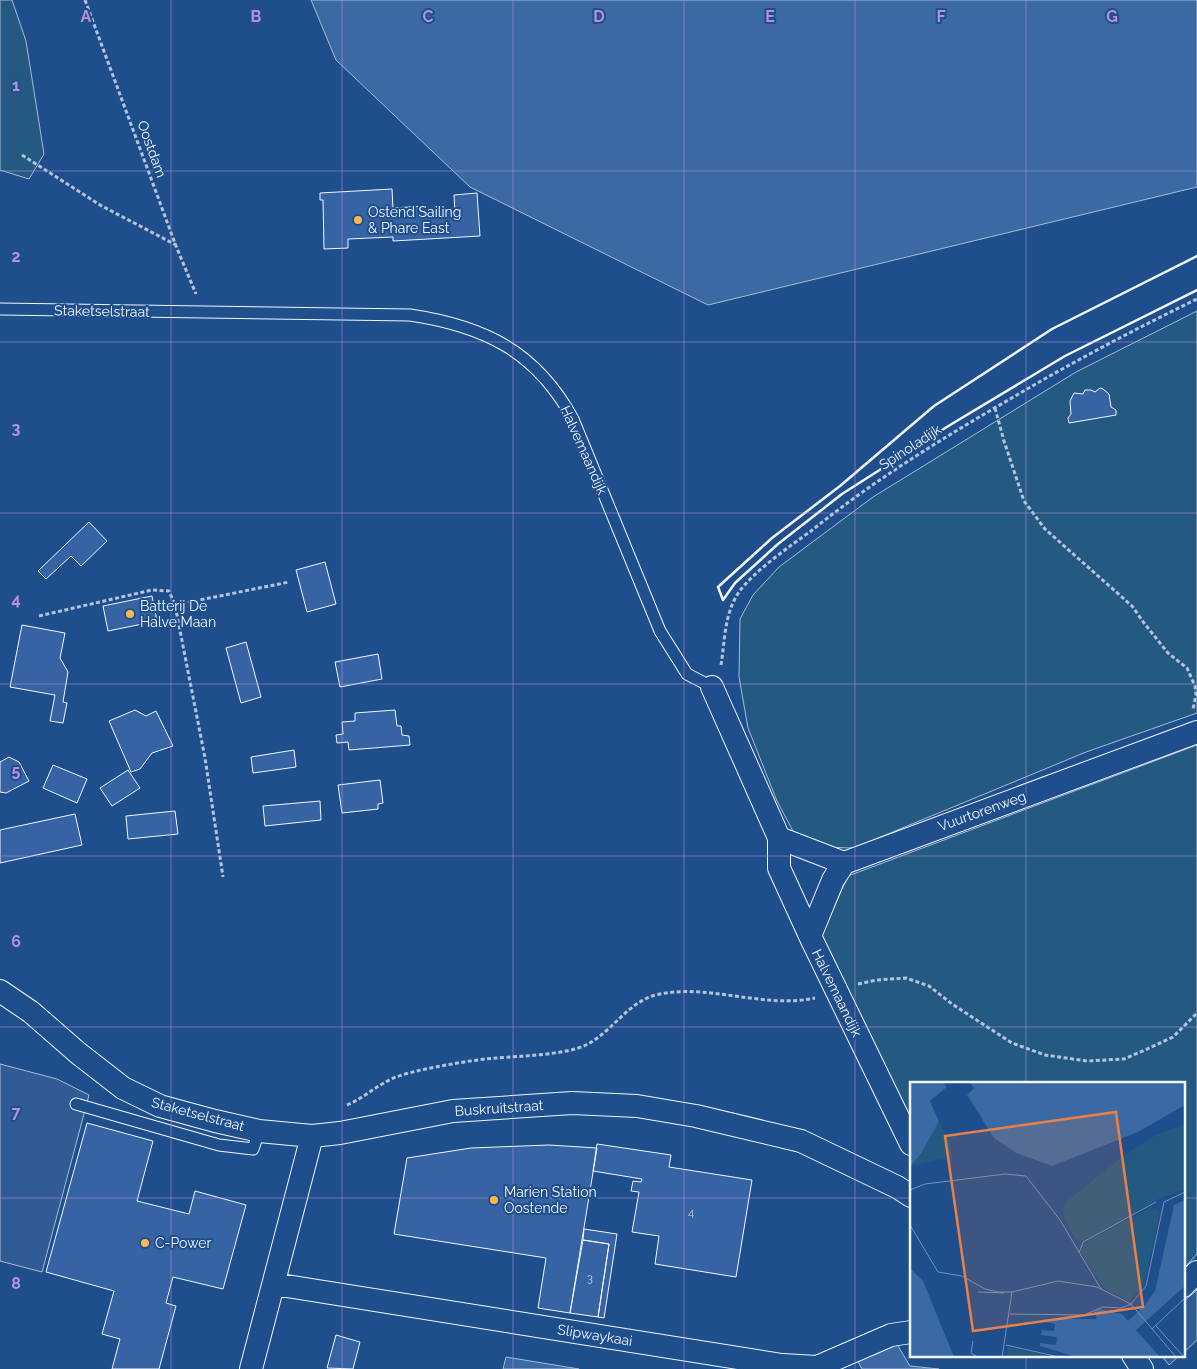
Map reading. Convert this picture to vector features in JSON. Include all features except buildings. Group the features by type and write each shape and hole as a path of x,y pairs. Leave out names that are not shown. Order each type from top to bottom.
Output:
{"street":[{"name":"Halvemaandijk","path":"712,687 779,838 779,868 910,1142"},
{"name":"Vuurtorenweg","path":"844,863 1194,722"},
{"path":"779,838 844,863 833,880 810,936"},
{"name":"Staketselstraat","path":"0,991 31,1012 106,1076 141,1098 187,1114 259,1130 312,1136"},
{"name":"Buskruitstraat","path":"312,1136 340,1133 453,1111 572,1103 637,1106 696,1116 801,1141 896,1186 910,1195"},
{"path":"251,1369 312,1136"},
{"path":"1184,1285 1197,1272"},
{"name":"Slipwaykaai","path":"274,1284 782,1365 817,1367 901,1333"},
{"path":"1134,1356 1142,1369"}],"lane":[{"name":"Staketselstraat","path":"0,309 203,312"},
{"name":"Halvemaandijk","path":"203,312 416,316 457,325 480,333 517,352 536,368 549,383 572,419 660,631 670,649 687,674 712,687"},
{"path":"76,1104 219,1145 253,1149 259,1130"}],"path":[{"name":"Oostdam","path":"84,0 176,246 198,297"},
{"path":"22,155 100,205 176,246"},
{"name":"Spinoladijk","path":"712,687 722,665 725,632 730,611 739,593 750,580 848,502 910,460 995,408 1115,340 1197,299"},
{"path":"995,408 1024,501 1045,529 1132,606 1168,653 1187,668 1195,686 1194,722"},
{"path":"176,605 289,582"},
{"path":"39,616 152,590 168,592 176,605 205,758 223,877"},
{"path":"345,1106 395,1077 420,1070 494,1058 533,1055 586,1045 630,1007 658,994 700,992 781,1000 807,999 838,993 860,984 877,980 906,978 929,986 952,1004 1012,1043 1045,1055 1087,1062 1124,1059 1147,1049 1173,1037 1197,1013"}],"shaded area":[{"path":"0,0 12,0 26,41 44,154 29,179 0,170"},
{"path":"311,0 1197,0 1197,187 708,305 470,187 336,60"},
{"path":"1197,311 1197,713 1086,752 854,848 818,847 793,831 777,801 748,728 739,677 740,619 753,595 779,567 873,497 1076,372"},
{"path":"1197,745 1197,1254 1184,1268 1184,1082 910,1082 910,1124 821,936 848,876"},
{"path":"0,1064 57,1079 89,1095 42,1272 0,1261"},
{"path":"1197,1290 1197,1340 1184,1352 1184,1301"},
{"path":"895,1341 910,1366 939,1369 862,1369 856,1358"},
{"path":"1162,1356 1179,1356 1169,1365"},
{"path":"506,1357 579,1369 503,1369"}],"wall":[{"path":"723,600 718,587 772,538 840,486 934,406 1052,329 1197,256"},
{"path":"723,600 735,583 778,544 842,494 950,425 1065,356 1197,290"}],"place":[{"name":"Ostend Sailing & Phare East","path":"358,220"},
{"name":"Batterij De Halve Maan","path":"130,614"},
{"name":"Marien Station Oostende","path":"494,1200"},
{"name":"C-Power","path":"145,1243"}]}
